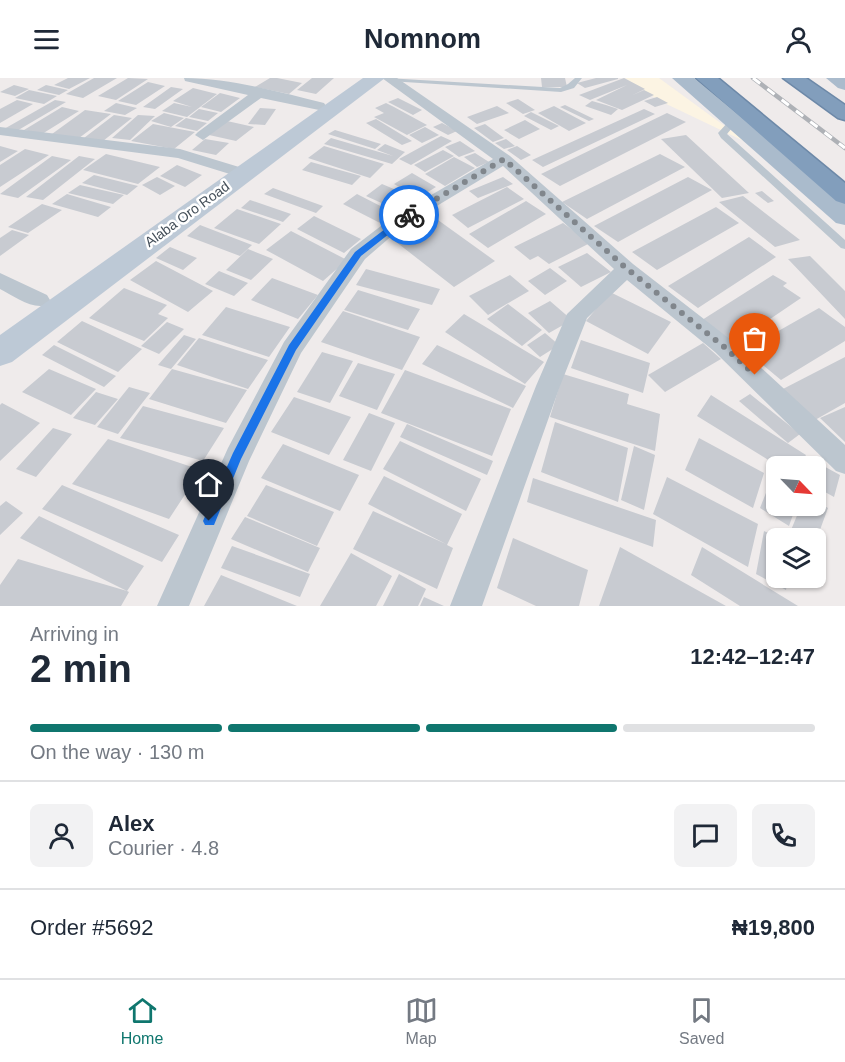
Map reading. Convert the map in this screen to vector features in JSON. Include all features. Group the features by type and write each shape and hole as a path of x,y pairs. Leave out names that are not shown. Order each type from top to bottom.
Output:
{"highway":[{"path":"706,78 845,196"},
{"path":"724,78 845,174"},
{"path":"793,78 845,114"},
{"path":"821,78 845,94"}],"main road":[{"name":"Alaba Oro Road","path":"0,328 233,170 356,78"},
{"name":"Alaba Oro Road","path":"0,353 384,78"},
{"path":"682,78 845,217"},
{"path":"836,78 845,84"}],"street":[{"path":"190,78 319,106"},
{"path":"384,78 448,117 504,159 626,268 723,346 844,460"},
{"path":"203,135 260,92"},
{"path":"0,131 180,154 233,170"},
{"path":"173,606 237,457 292,348 358,254 396,223 504,159"},
{"path":"466,606 548,386 578,314 626,268"},
{"path":"0,280 40,300"}],"lane":[{"path":"384,78 561,90 571,86 579,78"},
{"path":"733,122 722,133 724,136 845,246"}],"shaded area":[{"path":"625,78 659,78 748,143 658,100"}],"building":[{"path":"68,78 90,78 69,89 54,85"},
{"path":"94,78 117,78 83,98 66,94"},
{"path":"128,78 148,79 116,100 98,96"},
{"path":"270,78 302,83 289,94 255,87"},
{"path":"312,78 334,78 316,94 297,90"},
{"path":"541,78 565,78 567,87 542,87"},
{"path":"596,78 618,79 585,88 577,83"},
{"path":"624,78 645,89 633,95 644,90 654,95 622,110 596,100 627,85 590,100 579,95"},
{"path":"148,82 165,86 136,105 118,101"},
{"path":"14,85 29,89 15,96 0,92"},
{"path":"46,85 68,90 59,95 37,90"},
{"path":"171,87 183,89 155,109 143,107"},
{"path":"193,88 217,94 187,117 162,111 174,103 192,107 173,101"},
{"path":"29,90 57,96 44,104 15,98"},
{"path":"220,93 240,98 221,112 201,107"},
{"path":"657,97 668,103 655,107 644,101"},
{"path":"398,98 422,110 413,115 388,102"},
{"path":"518,99 535,110 523,114 506,103"},
{"path":"17,100 33,104 0,123 0,109"},
{"path":"55,100 66,102 15,132 4,129"},
{"path":"592,101 618,109 611,115 585,106"},
{"path":"116,103 137,108 125,115 104,111"},
{"path":"386,103 427,125 407,135 374,117 384,113 375,108"},
{"path":"565,105 594,119 589,121 560,107"},
{"path":"497,106 509,113 477,124 467,117"},
{"path":"554,106 586,123 569,131 538,113"},
{"path":"62,107 79,111 42,134 24,130"},
{"path":"260,108 276,109 265,125 248,124"},
{"path":"199,109 218,113 208,121 189,117"},
{"path":"644,109 655,114 543,167 532,160"},
{"path":"85,110 111,114 79,138 52,134"},
{"path":"531,112 559,126 551,130 524,116"},
{"path":"164,113 184,118 171,127 151,121"},
{"path":"667,113 686,122 560,186 541,174"},
{"path":"114,115 132,118 103,141 84,138"},
{"path":"138,115 155,116 130,140 112,138"},
{"path":"186,118 207,123 197,131 175,126"},
{"path":"376,119 412,141 402,145 366,123"},
{"path":"525,120 540,129 519,139 504,130"},
{"path":"227,121 254,127 236,141 209,135"},
{"path":"442,123 457,131 448,135 433,127"},
{"path":"153,124 195,132 174,149 131,141"},
{"path":"485,124 504,138 493,142 474,128"},
{"path":"425,127 439,135 422,143 409,135"},
{"path":"335,130 381,144 375,149 328,134"},
{"path":"686,135 749,193 722,198 661,139"},
{"path":"441,136 452,141 411,165 399,159"},
{"path":"331,138 393,156 377,150 385,144 405,152 392,164 324,144"},
{"path":"205,139 229,143 216,155 192,150"},
{"path":"506,139 515,146 504,149 495,143"},
{"path":"460,141 475,151 459,157 445,147"},
{"path":"0,146 18,151 0,162"},
{"path":"324,146 384,164 370,178 308,158"},
{"path":"517,146 531,155 521,160 507,150"},
{"path":"25,149 49,155 0,187 0,165"},
{"path":"443,150 454,156 425,172 414,165"},
{"path":"475,153 489,162 477,167 464,157"},
{"path":"106,154 160,167 138,184 83,170"},
{"path":"660,154 685,167 587,219 562,202"},
{"path":"52,156 71,160 18,198 0,194"},
{"path":"79,156 95,159 43,200 26,197"},
{"path":"454,157 475,168 445,186 425,174"},
{"path":"311,162 361,176 352,185 302,170"},
{"path":"177,165 202,175 185,187 160,176"},
{"path":"412,173 436,187 418,198 394,184"},
{"path":"94,175 138,186 127,195 82,183"},
{"path":"157,177 175,186 160,195 142,185"},
{"path":"503,177 513,184 478,198 469,191"},
{"path":"688,177 712,190 618,242 594,226"},
{"path":"382,184 415,198 399,211 366,196"},
{"path":"80,185 124,195 113,204 68,193"},
{"path":"507,187 524,199 468,228 452,215"},
{"path":"273,188 323,206 316,213 264,194"},
{"path":"762,191 774,201 768,203 755,193"},
{"path":"67,194 111,207 98,217 52,204"},
{"path":"357,194 396,214 382,224 343,204"},
{"path":"743,196 800,240 775,247 719,202"},
{"path":"250,200 291,214 283,222 241,208"},
{"path":"526,201 546,214 488,248 469,234"},
{"path":"42,204 62,210 28,233 8,227"},
{"path":"716,207 739,223 657,270 632,252"},
{"path":"237,209 281,224 259,244 214,228"},
{"path":"431,215 495,261 454,287 391,238"},
{"path":"314,216 361,239 344,253 297,229"},
{"path":"563,223 590,243 549,264 538,256 530,260 514,247"},
{"path":"200,225 252,245 240,256 187,236"},
{"path":"12,230 29,235 0,256 0,238"},
{"path":"291,231 347,260 323,281 266,250"},
{"path":"749,237 776,257 698,308 668,286"},
{"path":"170,247 197,258 183,270 156,258"},
{"path":"248,249 273,259 251,280 226,270"},
{"path":"587,253 611,272 581,287 558,267"},
{"path":"810,256 845,291 845,319 788,259"},
{"path":"156,261 213,291 188,312 130,280"},
{"path":"550,268 567,281 545,295 528,281"},
{"path":"366,269 440,289 432,305 356,285"},
{"path":"219,271 248,283 234,296 205,284"},
{"path":"510,275 529,291 488,315 469,296"},
{"path":"773,275 787,283 783,286 801,298 733,344 702,320"},
{"path":"272,278 318,295 298,319 251,300"},
{"path":"124,288 167,305 158,314 168,318 144,341 89,318"},
{"path":"358,290 420,309 408,330 344,310"},
{"path":"610,292 671,322 648,354 586,321"},
{"path":"550,301 572,320 549,333 528,313"},
{"path":"508,304 542,330 522,346 487,319"},
{"path":"226,307 290,327 269,357 202,335"},
{"path":"819,308 845,327 845,341 781,380 745,350"},
{"path":"343,311 420,337 402,370 321,342"},
{"path":"464,314 544,362 525,384 445,332"},
{"path":"82,321 142,349 118,372 57,342"},
{"path":"167,322 184,329 159,354 141,346"},
{"path":"545,333 559,345 540,357 527,345"},
{"path":"184,335 196,339 171,369 158,365"},
{"path":"199,338 268,360 248,389 177,365"},
{"path":"581,340 650,363 643,393 571,368"},
{"path":"703,343 721,359 665,392 648,375"},
{"path":"54,345 116,376 104,387 42,355"},
{"path":"437,345 526,386 513,408 422,364"},
{"path":"322,352 353,361 330,403 297,392"},
{"path":"845,357 845,403 815,420 781,390"},
{"path":"358,363 395,374 377,410 339,396"},
{"path":"49,369 96,389 71,415 22,392"},
{"path":"172,369 247,390 226,423 149,399"},
{"path":"405,370 511,409 492,456 381,413"},
{"path":"563,374 629,394 627,404 660,414 655,451 550,417"},
{"path":"129,387 150,393 118,434 97,427"},
{"path":"96,392 118,399 95,425 73,418"},
{"path":"750,394 800,434 788,443 739,401"},
{"path":"711,395 806,455 766,456 766,459 697,416"},
{"path":"294,397 351,417 329,455 271,432"},
{"path":"2,403 40,423 0,461 0,405"},
{"path":"143,406 224,428 203,461 120,438"},
{"path":"845,407 845,442 820,418"},
{"path":"369,413 395,423 371,471 343,460"},
{"path":"555,422 628,448 618,502 541,472"},
{"path":"407,424 493,461 487,475 400,437"},
{"path":"53,428 72,434 36,477 16,469"},
{"path":"699,438 764,473 753,508 685,470"},
{"path":"108,439 201,470 169,519 72,484"},
{"path":"400,441 481,479 466,511 383,469"},
{"path":"283,444 359,475 340,511 261,478"},
{"path":"634,446 655,455 644,510 621,500"},
{"path":"826,467 840,475 834,497 826,493"},
{"path":"384,476 462,514 447,545 453,548 437,589 353,549 373,511 446,544 368,504"},
{"path":"667,477 758,524 748,567 653,514"},
{"path":"533,478 656,520 653,547 527,502"},
{"path":"62,485 179,535 162,562 42,509"},
{"path":"266,485 334,512 317,546 247,516"},
{"path":"766,493 766,512 760,508"},
{"path":"6,501 23,513 0,535 0,506"},
{"path":"39,516 144,566 127,591 20,538"},
{"path":"773,516 792,516 789,526"},
{"path":"797,516 825,516 821,528 792,528"},
{"path":"245,517 320,548 308,572 231,539"},
{"path":"764,531 766,532 766,579 756,574"},
{"path":"513,538 588,570 579,606 536,606 497,588"},
{"path":"232,546 310,574 300,597 221,568"},
{"path":"620,547 726,606 599,606"},
{"path":"702,547 798,606 740,606 691,575"},
{"path":"351,553 392,576 376,606 320,606"},
{"path":"18,559 129,592 121,606 0,606 0,585"},
{"path":"399,574 426,589 418,606 383,606"},
{"path":"221,575 297,606 204,606"},
{"path":"424,597 444,606 420,606"}],"railway":[{"path":"753,78 845,148"}],"way so far":[{"path":"409,215 504,159 626,268 723,346 755,375"}],"route":[{"path":"209,521 237,457 292,348 358,254 409,215"}]}
